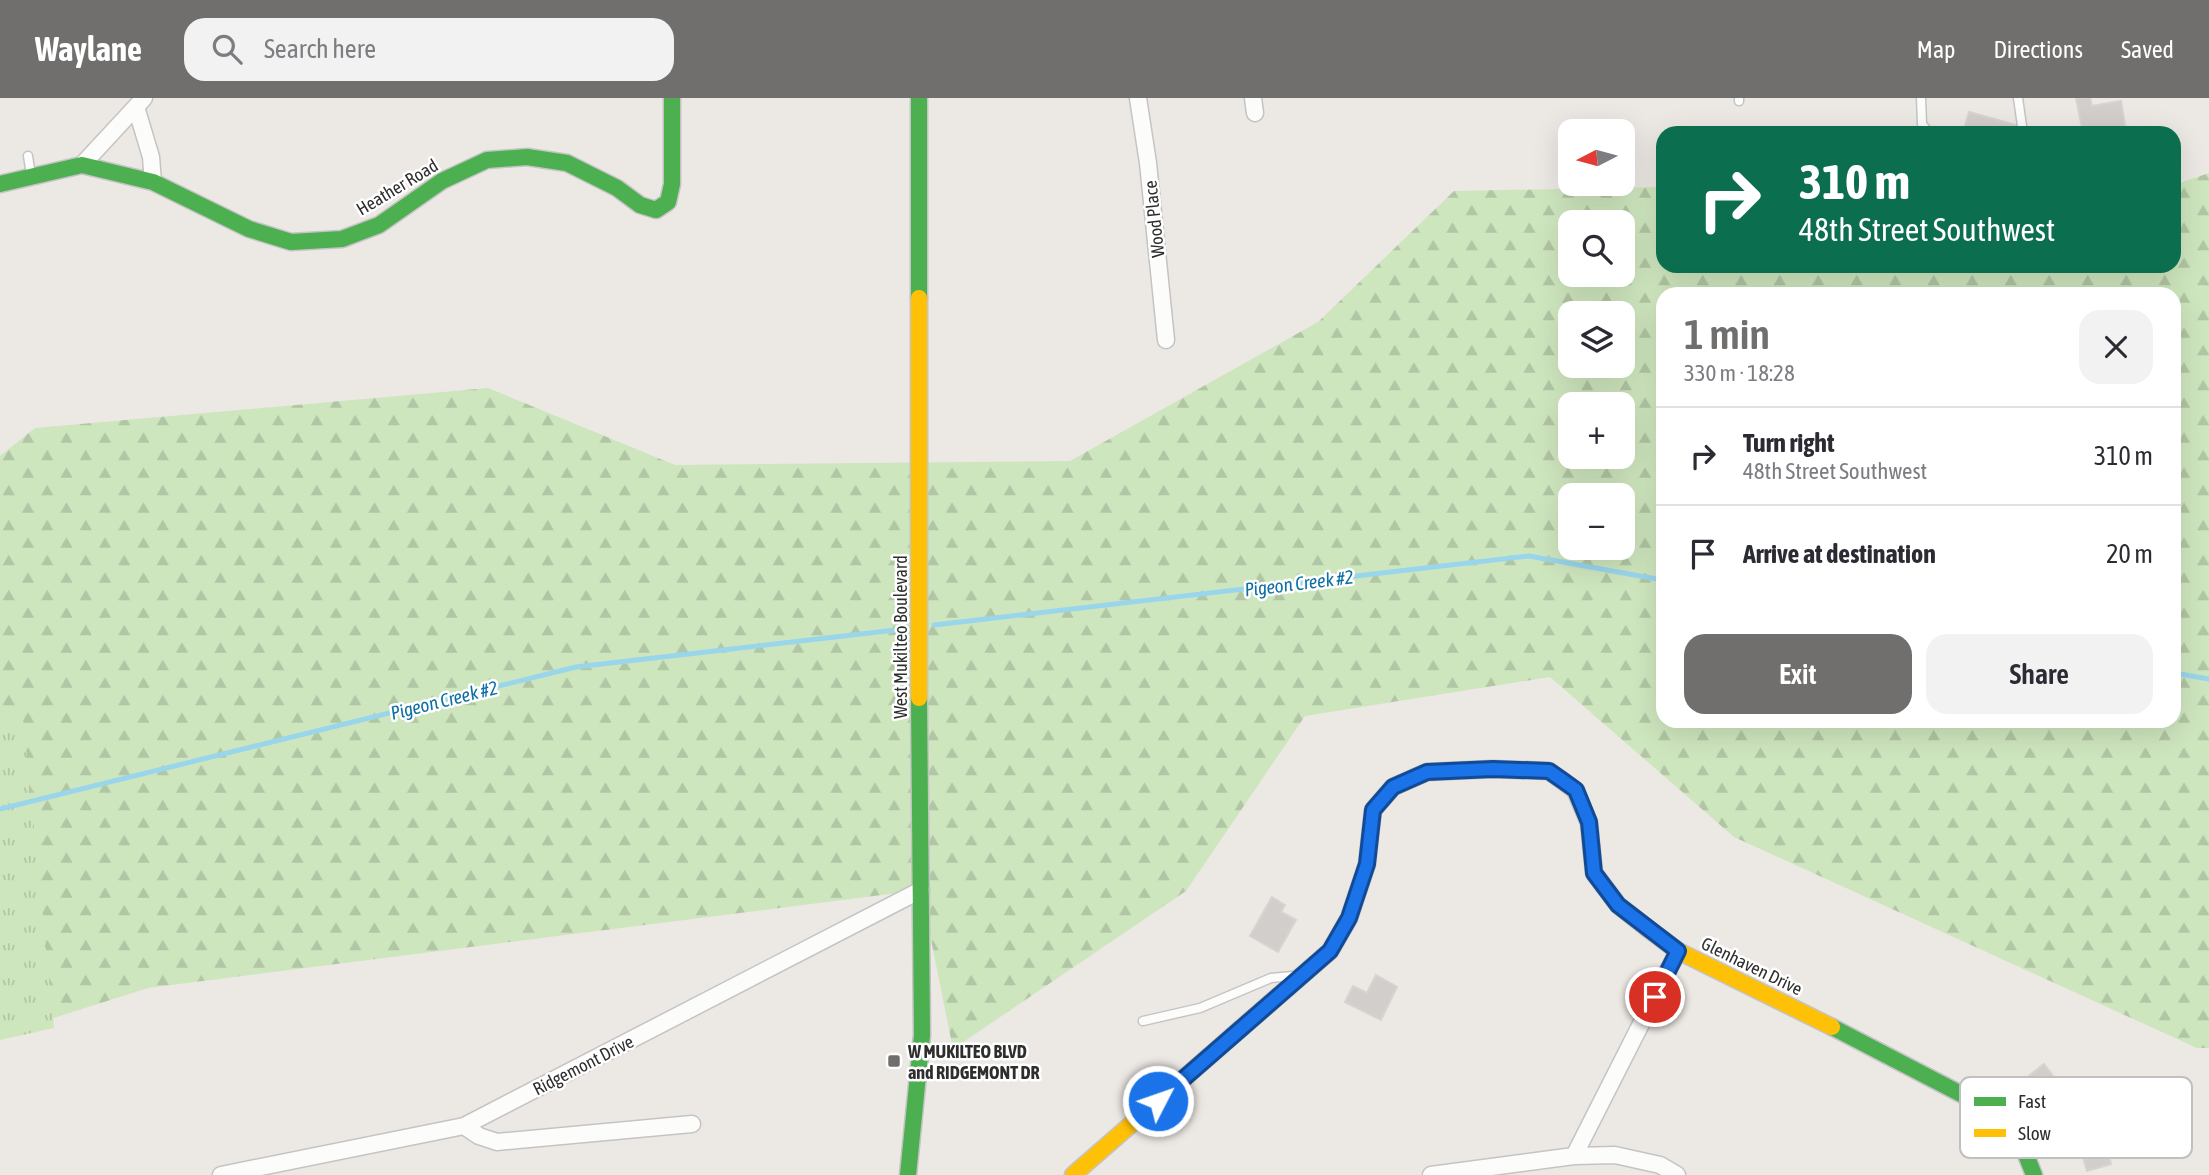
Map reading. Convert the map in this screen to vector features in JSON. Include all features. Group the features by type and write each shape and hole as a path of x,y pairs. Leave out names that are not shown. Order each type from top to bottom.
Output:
{"street":[{"name":"Heather Road","path":"0,184 82,164 153,182 249,229 291,242 342,239 379,225 442,181 487,160 527,157 567,163 617,188 640,205 656,209 668,202 672,184 673,98"},
{"name":"West Mukilteo Boulevard","path":"908,1175 922,1035 919,98"},
{"name":"Wood Place","path":"1138,98 1148,163 1166,340"},
{"path":"136,101 151,157 153,182"},
{"path":"82,164 136,101"},
{"name":"Glenhaven Drive","path":"1073,1175 1330,951 1349,918 1367,864 1373,810 1393,787 1427,772 1493,769 1549,771 1576,790 1589,822 1594,873 1618,905 1678,951 1960,1093"},
{"name":"Ridgemont Drive","path":"221,1175 464,1126 921,890"},
{"path":"1574,1156 1678,951"},
{"path":"464,1126 479,1136 497,1142 692,1124"},
{"path":"1431,1175 1574,1156 1615,1155 1660,1165 1677,1175"},
{"name":"Glenhaven Drive","path":"2027,1158 2034,1175"}],"lane":[{"path":"1921,98 1924,126"},
{"path":"2018,98 2022,126"},
{"path":"28,156 31,175"},
{"path":"1143,1021 1200,1008 1270,978 1302,975"}],"green space":[{"path":"2209,173 2209,1048 2197,1048 1734,837 1550,677 1305,716 1186,891 953,1049 921,890 148,988 0,1035 0,456 35,428 488,388 675,465 1070,461 1318,322 1454,191 1558,189 1558,196 1635,196 1635,188 1656,187 1656,273 2181,273 2181,183"},
{"path":"23,718 54,1028 0,1040 0,721"}],"building":[{"path":"2076,98 2090,98 2092,106 2121,101 2125,126 2082,126"},
{"path":"1969,112 2016,125 2016,126 1965,126"},
{"path":"1272,897 1285,905 1281,912 1296,920 1278,952 1250,936"},
{"path":"1376,975 1397,987 1381,1020 1345,1002 1353,986 1367,993"},
{"path":"2044,1064 2054,1077 2028,1077"},
{"path":"2083,1158 2109,1158 2111,1164 2087,1171"}],"waterway":[{"name":"Pigeon Creek #2","path":"934,625 1529,556 1656,579"},
{"name":"Pigeon Creek #2","path":"0,809 576,667 895,630"},
{"name":"Pigeon Creek #2","path":"2181,674 2209,679"}],"traffic: fast":[{"path":"0,184 82,165 153,182 249,229 291,242 342,239 379,225 442,181 487,160 527,157 567,163 617,188 640,205 656,210 668,202 672,184 672,98"},
{"path":"919,98 919,298"},
{"path":"908,1175 922,1035 919,698"},
{"path":"1238,1031 1330,951 1349,918 1367,864 1373,810 1393,787 1427,772 1493,769 1549,771 1575,790 1589,823 1594,873 1618,905 1647,928"},
{"path":"1832,1027 1960,1093"},
{"path":"2027,1158 2034,1175"}],"traffic: slow":[{"path":"919,298 919,698"},
{"path":"1647,928 1678,951 1832,1027"},
{"path":"1073,1175 1238,1031"}],"place":[{"name":"W MUKILTEO BLVD and RIDGEMONT DR","path":"894,1061"}],"route":[{"path":"1158,1101 1330,951 1349,918 1367,864 1373,810 1393,787 1427,772 1493,769 1549,771 1576,790 1589,822 1594,873 1618,905 1678,951 1655,997"}]}
